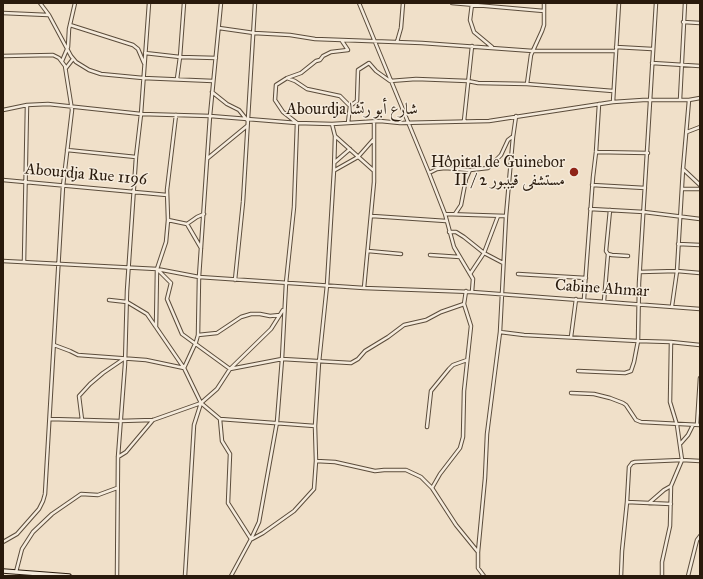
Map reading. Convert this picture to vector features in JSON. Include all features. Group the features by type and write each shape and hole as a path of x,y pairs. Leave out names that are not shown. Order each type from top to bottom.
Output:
{"street":[{"path":"40,3 74,59 84,68 97,73 143,78 214,81"},
{"path":"62,61 68,50 70,25 75,3"},
{"path":"117,576 118,457 125,358 128,268 149,3"},
{"path":"177,80 184,3"},
{"path":"184,368 196,344 198,335 199,277 210,116 219,28 220,3"},
{"path":"235,280 243,202 255,3"},
{"path":"359,3 445,214 454,247 470,274 473,282 472,292"},
{"path":"396,42 401,28 403,3"},
{"path":"452,3 544,11"},
{"path":"527,84 530,59 542,31 544,3"},
{"path":"613,102 619,3"},
{"path":"578,371 625,373 631,371 634,362 638,341 640,272 651,100 652,49 656,3"},
{"path":"680,100 685,3"},
{"path":"472,4 470,20 474,32 492,48"},
{"path":"3,13 49,16"},
{"path":"683,22 700,23"},
{"path":"70,25 133,45 138,49 144,63"},
{"path":"219,28 315,39 472,46 533,51 615,51"},
{"path":"231,576 251,539 260,515 277,422 284,308 294,207 297,124 283,112 274,100 276,85 287,78 301,73 316,61 320,60 331,52 348,50 342,40"},
{"path":"464,121 472,46"},
{"path":"616,47 652,49"},
{"path":"145,53 180,58 216,58"},
{"path":"3,56 53,56 62,61 66,68 72,107 63,186 46,487 43,501 39,509 17,534 3,542"},
{"path":"66,68 74,59"},
{"path":"652,63 700,66"},
{"path":"348,123 350,106 357,101 358,70 369,64 390,81 416,79 468,81 478,83 527,84 613,91"},
{"path":"287,78 307,88 340,96 350,106"},
{"path":"212,92 227,104 239,110 247,120"},
{"name":"Abourdja شارع أبو رتشا","path":"3,110 27,105 48,104 141,114 210,116 297,124 374,122 409,123 489,121 613,102 689,100 700,98"},
{"path":"672,306 689,100"},
{"path":"584,299 599,104"},
{"path":"24,262 27,105"},
{"path":"156,328 157,269 166,242 168,195 176,115"},
{"path":"484,576 478,568 478,552 485,478 487,434 500,332 506,216 516,116"},
{"path":"364,288 372,216 374,182 374,122"},
{"path":"251,539 263,533 294,511 312,493 314,489 316,460 315,426 319,362 327,285 334,170 335,136 332,124"},
{"path":"208,159 247,126"},
{"path":"686,132 700,127"},
{"path":"335,136 373,170"},
{"path":"429,173 437,169 445,168 470,170 481,170 488,168 501,155 508,140 513,137"},
{"path":"334,170 358,157 373,140"},
{"path":"334,163 350,149"},
{"path":"67,150 136,156"},
{"path":"596,152 648,153"},
{"path":"683,169 700,184"},
{"path":"454,215 461,205 466,179 470,170"},
{"name":"Abourdja Rue 1196","path":"3,180 168,195"},
{"path":"592,185 646,188"},
{"path":"682,189 700,189"},
{"path":"590,209 644,212 700,219"},
{"path":"604,301 608,254 606,251 610,210"},
{"path":"168,220 187,224 204,214"},
{"path":"445,214 506,216"},
{"path":"372,216 446,221"},
{"path":"470,274 484,253 498,216"},
{"path":"187,224 201,249"},
{"path":"449,232 456,232 484,253 503,264"},
{"path":"678,244 700,245"},
{"path":"368,251 401,254"},
{"path":"608,254 628,256"},
{"path":"430,255 460,257"},
{"name":"Cabine Ahmar","path":"3,261 157,269 199,277 235,280 364,288 472,292 584,299 700,309"},
{"path":"157,269 171,283 167,299 182,334 230,369 282,359 351,363 358,359 365,351 404,325 426,320 441,312 464,304"},
{"path":"640,272 676,271 700,273"},
{"path":"518,274 586,278"},
{"path":"432,488 440,474 460,448 462,442 464,391 471,326 464,304 466,292"},
{"path":"571,337 576,299"},
{"path":"109,300 127,302 147,314 184,368 201,403 220,419 315,426"},
{"path":"50,418 120,421 153,420 201,403 217,389 230,369 271,329 284,308"},
{"path":"198,335 217,333 241,316 251,314 270,316 280,314"},
{"path":"500,332 524,335 671,342 700,345"},
{"path":"662,576 662,562 670,526 671,486 682,460 677,425 670,402 671,342"},
{"path":"54,345 70,350 78,355 146,360 184,368"},
{"path":"82,420 79,396 103,373 125,358"},
{"path":"427,427 431,391 453,365 467,360"},
{"path":"571,393 594,394 610,398 626,405 636,420 641,422 699,425 700,378"},
{"path":"186,576 194,425 201,403"},
{"path":"220,419 222,441 230,454 228,503 251,539"},
{"path":"118,457 126,452 153,420"},
{"path":"680,443 688,435 693,425"},
{"path":"316,460 335,462 374,471 406,470 421,477 432,488 456,525 478,552"},
{"path":"621,576 629,467 635,462 682,460 700,461"},
{"path":"649,503 671,486"},
{"path":"16,572 22,549 33,532 52,514 81,494 98,495 117,488"},
{"path":"627,502 671,504"},
{"path":"688,576 697,540 700,536"},
{"path":"3,572 69,576"}],"place":[{"name":"Hôpital de Guinebor II / مستشفى قيببور 2","path":"574,172"}]}
